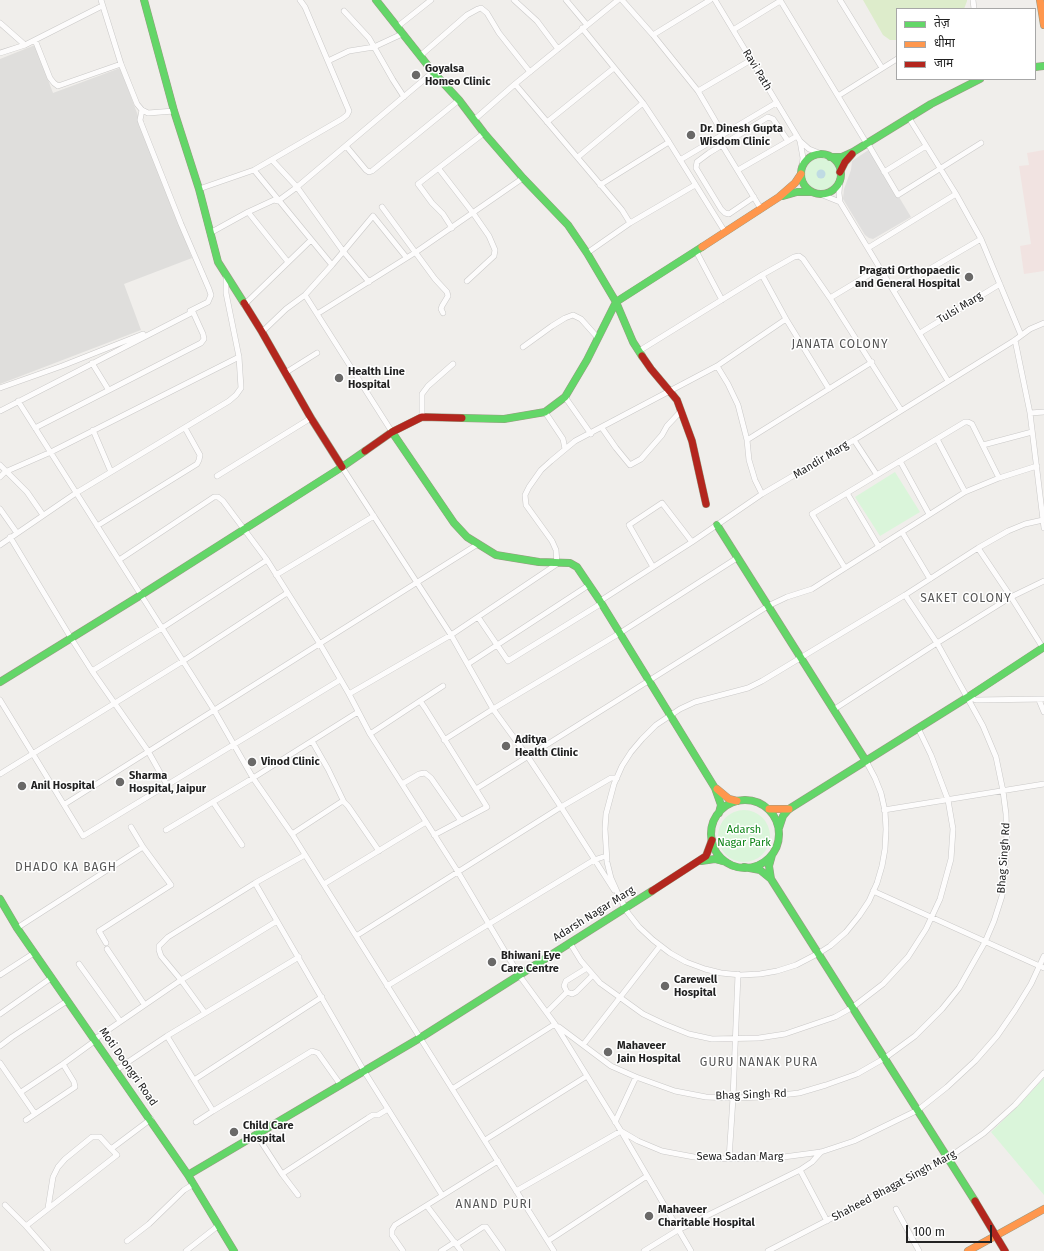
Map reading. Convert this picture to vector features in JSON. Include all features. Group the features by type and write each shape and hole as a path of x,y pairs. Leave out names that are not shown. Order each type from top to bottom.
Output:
{"street":[{"path":"144,0 174,111 200,189 218,262 262,332 311,418 451,635 493,709 562,807 594,860 639,927 660,946 686,962 705,969 738,974 760,974 777,971 796,965 818,954 846,932 859,916 873,891 882,866 886,829 881,794 866,761 717,525"},
{"path":"200,189 254,170 347,115 348,111 328,61 305,7 300,0"},
{"path":"376,0 433,72 459,100 484,133 523,178 568,225 587,253 616,302 633,342 650,369 676,400 692,441 706,504"},
{"path":"397,27 431,0"},
{"path":"514,0 537,21 558,49"},
{"path":"566,0 588,25"},
{"path":"474,120 582,28 588,25 618,0"},
{"path":"622,0 653,35 698,91 723,134"},
{"path":"653,35 710,0"},
{"name":"Ravi Path","path":"715,0 798,138"},
{"path":"732,30 780,0 898,195 981,143"},
{"path":"840,0 882,68"},
{"path":"1040,0 1044,25"},
{"path":"0,53 25,45 102,3 121,64 137,104 142,110 148,113 174,111"},
{"path":"420,56 467,15 482,8 487,13 499,33 530,72"},
{"path":"344,11 364,32 404,97"},
{"path":"0,23 25,45"},
{"path":"582,28 643,104 669,142 725,232"},
{"path":"328,61 349,51 374,47 402,34"},
{"path":"35,40 50,78 58,86 121,64"},
{"path":"698,91 751,60"},
{"path":"838,96 896,61"},
{"path":"547,122 614,68"},
{"path":"210,232 274,200 278,201 297,187 433,72"},
{"path":"802,166 809,158 815,155 842,157 853,152 946,95 978,80"},
{"path":"515,84 622,210 630,223"},
{"path":"346,146 366,170 369,172 372,171 459,100"},
{"path":"680,160 776,103"},
{"path":"578,157 643,104"},
{"path":"0,388 62,366 150,331 208,302 210,289 181,224 141,123 140,120 142,110"},
{"path":"754,197 729,214 725,213 696,168 697,162 768,117 770,117 788,141"},
{"path":"751,118 755,125"},
{"path":"909,118 956,194 981,239 1021,336"},
{"path":"452,228 443,214 432,203 418,184 484,133"},
{"path":"738,170 788,141 798,138"},
{"path":"798,138 809,149 835,161 840,176 840,202 948,381"},
{"path":"798,138 803,158 801,174 802,182 806,188 840,202"},
{"path":"600,185 669,142"},
{"path":"704,145 709,153"},
{"path":"722,145 761,209"},
{"path":"884,172 926,146"},
{"path":"779,197 797,192 826,193 832,190 837,185 845,162 853,152"},
{"path":"272,160 297,187 343,251 369,282"},
{"path":"439,169 489,236 496,252 494,256 467,281"},
{"path":"254,170 332,265"},
{"path":"0,682 141,595 342,467 392,432 422,417 504,419 545,412 565,397 616,302 779,197 795,183 801,174"},
{"path":"317,314 416,252 523,178"},
{"path":"587,253 630,223 695,185"},
{"path":"868,248 956,194"},
{"path":"707,204 716,199"},
{"path":"382,207 435,279 448,294 442,306 443,313"},
{"path":"248,212 288,262"},
{"path":"262,332 286,309 305,294 332,265 373,216 406,258"},
{"path":"894,290 981,239"},
{"path":"244,305 311,240"},
{"path":"696,250 722,300"},
{"path":"639,351 762,275 794,257 799,256 803,259 830,298 872,362 901,410"},
{"path":"830,298 880,268"},
{"path":"762,275 786,319 828,389"},
{"path":"0,544 76,493 186,428 236,396 241,388 239,357 226,293 226,276"},
{"name":"Tulsi Marg","path":"920,333 1000,284"},
{"path":"305,294 392,432 454,524 467,537 496,554 539,562 570,564 577,567 601,602 716,788 721,805 713,825 710,848 706,856 699,861"},
{"path":"0,411 193,312 203,334 204,339 201,343 108,389 35,428"},
{"path":"523,347 552,326 573,315 581,319 598,338"},
{"path":"557,564 556,550 526,505 525,495 541,470 575,441 591,434 718,366 786,319"},
{"name":"Mandir Marg","path":"496,645 508,661 601,602 762,494 854,440 1015,340 1030,329 1044,323"},
{"path":"1015,340 1030,413 1044,528"},
{"path":"285,373 316,353"},
{"path":"0,477 5,472 51,452 239,357"},
{"path":"747,440 872,362"},
{"path":"92,363 108,389"},
{"path":"422,417 422,394 428,386 453,364"},
{"path":"718,366 738,405 747,440 749,460 755,480 762,494"},
{"path":"565,397 591,434"},
{"path":"18,401 214,710 253,778 292,834 324,884 554,1251"},
{"path":"602,428 630,465 641,459 681,411"},
{"path":"545,412 563,439 565,449"},
{"path":"1030,413 1044,412"},
{"path":"217,476 311,418"},
{"path":"845,568 812,514 964,422 972,424 999,478"},
{"path":"97,526 197,464 200,460 200,455 186,428"},
{"path":"93,430 111,472"},
{"path":"983,445 1032,432"},
{"path":"937,439 965,492"},
{"path":"854,440 877,475"},
{"path":"900,461 929,514"},
{"path":"0,465 5,472 27,492 43,515"},
{"path":"476,790 768,606 787,596 812,589 965,492 999,478 1037,466"},
{"path":"847,493 879,547"},
{"path":"119,560 214,497 218,497 223,501 267,560 320,644 370,734 458,872 519,975 555,1024 621,1131 691,1251"},
{"path":"654,566 629,525 662,503 692,542"},
{"path":"0,508 17,533"},
{"path":"276,575 374,516"},
{"path":"625,908 611,878 606,856 606,814 609,799 617,778 628,757 642,739 656,725 670,715 695,702 748,688 801,658 905,595 978,548 1008,531 1025,524 1043,520"},
{"path":"902,532 930,579"},
{"path":"10,537 71,638 92,671 148,751 167,785"},
{"path":"65,804 478,544"},
{"path":"768,809 779,810 789,808 968,697 1043,648 978,548"},
{"path":"444,740 620,633 737,558"},
{"path":"92,671 267,560"},
{"path":"349,694 451,635 557,564"},
{"path":"833,710 1011,597 1044,581"},
{"path":"468,664 589,585"},
{"path":"0,774 115,704 287,593"},
{"name":"Bhag Singh Rd","path":"555,1024 611,1066 675,1092 706,1097 764,1097 799,1093 826,1086 857,1074 885,1058 915,1036 942,1010 960,988 985,942 1002,896 1005,872 1006,814 1004,791 996,757 983,726 937,643 905,595"},
{"path":"478,617 496,645"},
{"path":"0,700 34,753 83,836 340,680"},
{"path":"370,734 443,686"},
{"path":"968,697 976,700 1041,700 1044,712"},
{"path":"420,700 487,807 434,836"},
{"path":"166,830 253,778 358,712"},
{"path":"570,943 587,968 600,983 643,1014 689,1034 712,1039 736,1039 759,1038 785,1034 835,1017 853,1007 883,984 908,957 931,918 940,899 951,859 953,828 948,800 931,755 918,728"},
{"path":"312,741 344,802 379,851"},
{"path":"402,784 419,774 425,773 431,778 460,821"},
{"path":"356,936 562,807 611,778 617,778"},
{"path":"884,810 1044,784"},
{"path":"716,788 729,799 761,803 768,809 776,820 779,828"},
{"path":"719,813 729,804 737,801"},
{"path":"213,802 242,845"},
{"path":"292,834 340,802 344,802"},
{"path":"771,879 769,866 778,842 779,828 783,816 789,808"},
{"path":"324,884 426,822"},
{"path":"131,827 143,847 170,885 99,932 106,946 144,1004"},
{"path":"712,840 718,853 728,862"},
{"path":"17,928 143,847"},
{"path":"744,867 762,863 773,853"},
{"path":"204,1013 182,980 161,956 159,946 168,937 255,883 305,855"},
{"path":"387,986 594,860 606,856"},
{"path":"699,861 715,859 728,862 737,866 760,870 771,879 918,1110 1005,1251"},
{"name":"Adarsh Nagar Marg","path":"188,1175 420,1038 699,861"},
{"path":"255,883 364,1070 442,1195"},
{"path":"873,891 1042,967"},
{"name":"Moti Doongri Road","path":"0,899 17,928 66,1000 151,1119 194,1184 234,1251"},
{"path":"21,1092 63,1064 144,1004 277,921"},
{"path":"582,1045 660,946"},
{"path":"0,975 34,953"},
{"name":"Sewa Sadan Marg","path":"621,1131 638,1141 662,1151 694,1157 729,1159 776,1158 821,1152 854,1141 918,1110 947,1087 969,1066 997,1036 1015,1010 1042,967 1044,956"},
{"path":"116,1070 166,1036 299,957"},
{"path":"79,964 120,1021"},
{"path":"587,968 566,981 564,986 567,992 572,994 576,992 582,988 594,975"},
{"path":"729,1159 738,974"},
{"path":"0,1014 51,978"},
{"path":"546,1012 567,992"},
{"path":"194,1080 322,997"},
{"path":"0,1046 66,1000"},
{"path":"452,1089 555,1024"},
{"path":"166,1036 213,1110"},
{"path":"196,1122 213,1110 312,1051 318,1053 340,1084"},
{"path":"0,1063 36,1114"},
{"path":"26,1120 75,1087 74,1082 63,1064"},
{"name":"Shaheed Bhagat Singh Marg","path":"768,1251 948,1158 984,1133 1015,1104 1044,1073"},
{"path":"485,1140 587,1076"},
{"path":"615,1122 636,1077"},
{"path":"282,1174 368,1118 373,1115 378,1115 388,1108"},
{"path":"111,1149 151,1119"},
{"path":"516,1191 621,1131"},
{"path":"256,1134 282,1174 298,1195"},
{"path":"26,1226 117,1156 100,1137 92,1137 64,1159 58,1167 53,1177 48,1208"},
{"path":"644,1251 678,1230 800,1170 812,1162 821,1152"},
{"path":"403,1251 392,1235 392,1230 395,1225 498,1161"},
{"path":"800,1170 827,1221"},
{"path":"548,1241 647,1176"},
{"path":"128,1241 149,1224 184,1190 194,1184"},
{"path":"5,1204 48,1251"},
{"path":"427,1206 461,1251"},
{"path":"896,1209 919,1251"},
{"path":"968,1251 1044,1209"},
{"path":"186,1251 219,1225"},
{"path":"441,1251 483,1227 486,1227 503,1251"}],"shaded area":[{"path":"35,45 53,93 120,68 192,258 124,284 141,330 0,384 0,59"},
{"path":"870,149 911,217 873,239 865,235 843,199 844,189 851,170 852,161"},
{"path":"1044,150 1044,271 1024,274 1020,246 1031,244 1019,166 1029,165 1027,153"}],"green space":[{"path":"863,0 967,0 964,8 896,8 896,40 890,40 883,35"},
{"path":"821,158 827,159 834,165 837,174 836,180 830,187 821,190 815,189 808,183 805,174 806,168 812,161"},
{"path":"895,472 920,512 880,536 855,497"},
{"name":"Adarsh Nagar Park","path":"744,810 758,814 766,822 770,836 766,850 758,858 744,862 730,858 722,850 718,836 722,822 730,814"},
{"path":"1044,1078 1044,1195 991,1132"}],"water":[{"path":"819,170 823,170 825,174 823,178 819,178 817,176 817,172"}],"traffic: fast":[{"path":"144,0 174,111 199,189 218,262 244,303"},
{"path":"376,0 433,72 459,100 484,133 523,178 568,225 587,253 616,302 633,342 642,356"},
{"path":"1036,67 1044,66"},
{"path":"830,157 842,157 853,152 931,104 978,80"},
{"path":"821,154 835,160 841,174 835,188 821,194 807,188 801,174 807,160 821,154"},
{"path":"783,196 797,192 812,192"},
{"path":"462,418 504,419 545,412 565,397 587,360 616,302 702,247"},
{"path":"392,432 454,523 467,537 496,555 539,562 570,563 577,567 600,601 715,788 721,805 719,813"},
{"path":"0,682 141,595 365,451"},
{"path":"717,525 866,761"},
{"path":"779,828 783,816 789,809 968,697 1044,647"},
{"path":"745,800 758,803 769,810 776,821 779,834 776,847 769,858 758,865 745,868 732,865 721,858 714,847 711,834 714,821 721,810 732,803 745,800"},
{"path":"771,879 769,866 772,855"},
{"path":"701,861 715,859 726,862"},
{"path":"744,867 760,870 771,879 975,1201"},
{"path":"188,1175 420,1038 652,891"},
{"path":"0,899 17,928 188,1175 234,1251"}],"traffic: slow":[{"path":"1040,0 1044,25"},
{"path":"702,247 779,197 795,183 801,174"},
{"path":"717,789 729,799 737,801"},
{"path":"769,809 789,809"},
{"path":"968,1251 1044,1209"}],"traffic: jam":[{"path":"840,172 845,162 852,154"},
{"path":"244,303 311,418 342,467"},
{"path":"642,356 677,400 692,441 706,504"},
{"path":"365,451 392,432 422,417 462,418"},
{"path":"652,891 706,856 712,840"},
{"path":"975,1201 1005,1251"}],"place":[{"name":"Goyalsa Homeo Clinic","path":"416,75"},
{"name":"Dr. Dinesh Gupta Wisdom Clinic","path":"691,135"},
{"name":"Pragati Orthopaedic and General Hospital","path":"969,277"},
{"name":"Health Line Hospital","path":"339,378"},
{"name":"Aditya Health Clinic","path":"506,746"},
{"name":"Vinod Clinic","path":"252,762"},
{"name":"Sharma Hospital, Jaipur","path":"120,782"},
{"name":"Anil Hospital","path":"22,786"},
{"name":"Bhiwani Eye Care Centre","path":"492,962"},
{"name":"Carewell Hospital","path":"665,986"},
{"name":"Mahaveer Jain Hospital","path":"608,1052"},
{"name":"Child Care Hospital","path":"234,1132"},
{"name":"Mahaveer Charitable Hospital","path":"649,1216"}],"district":[{"name":"JANATA COLONY","path":"840,345"},
{"name":"SAKET COLONY","path":"966,599"},
{"name":"DHADO KA BAGH","path":"66,868"},
{"name":"GURU NANAK PURA","path":"759,1063"},
{"name":"ANAND PURI","path":"494,1205"}]}
